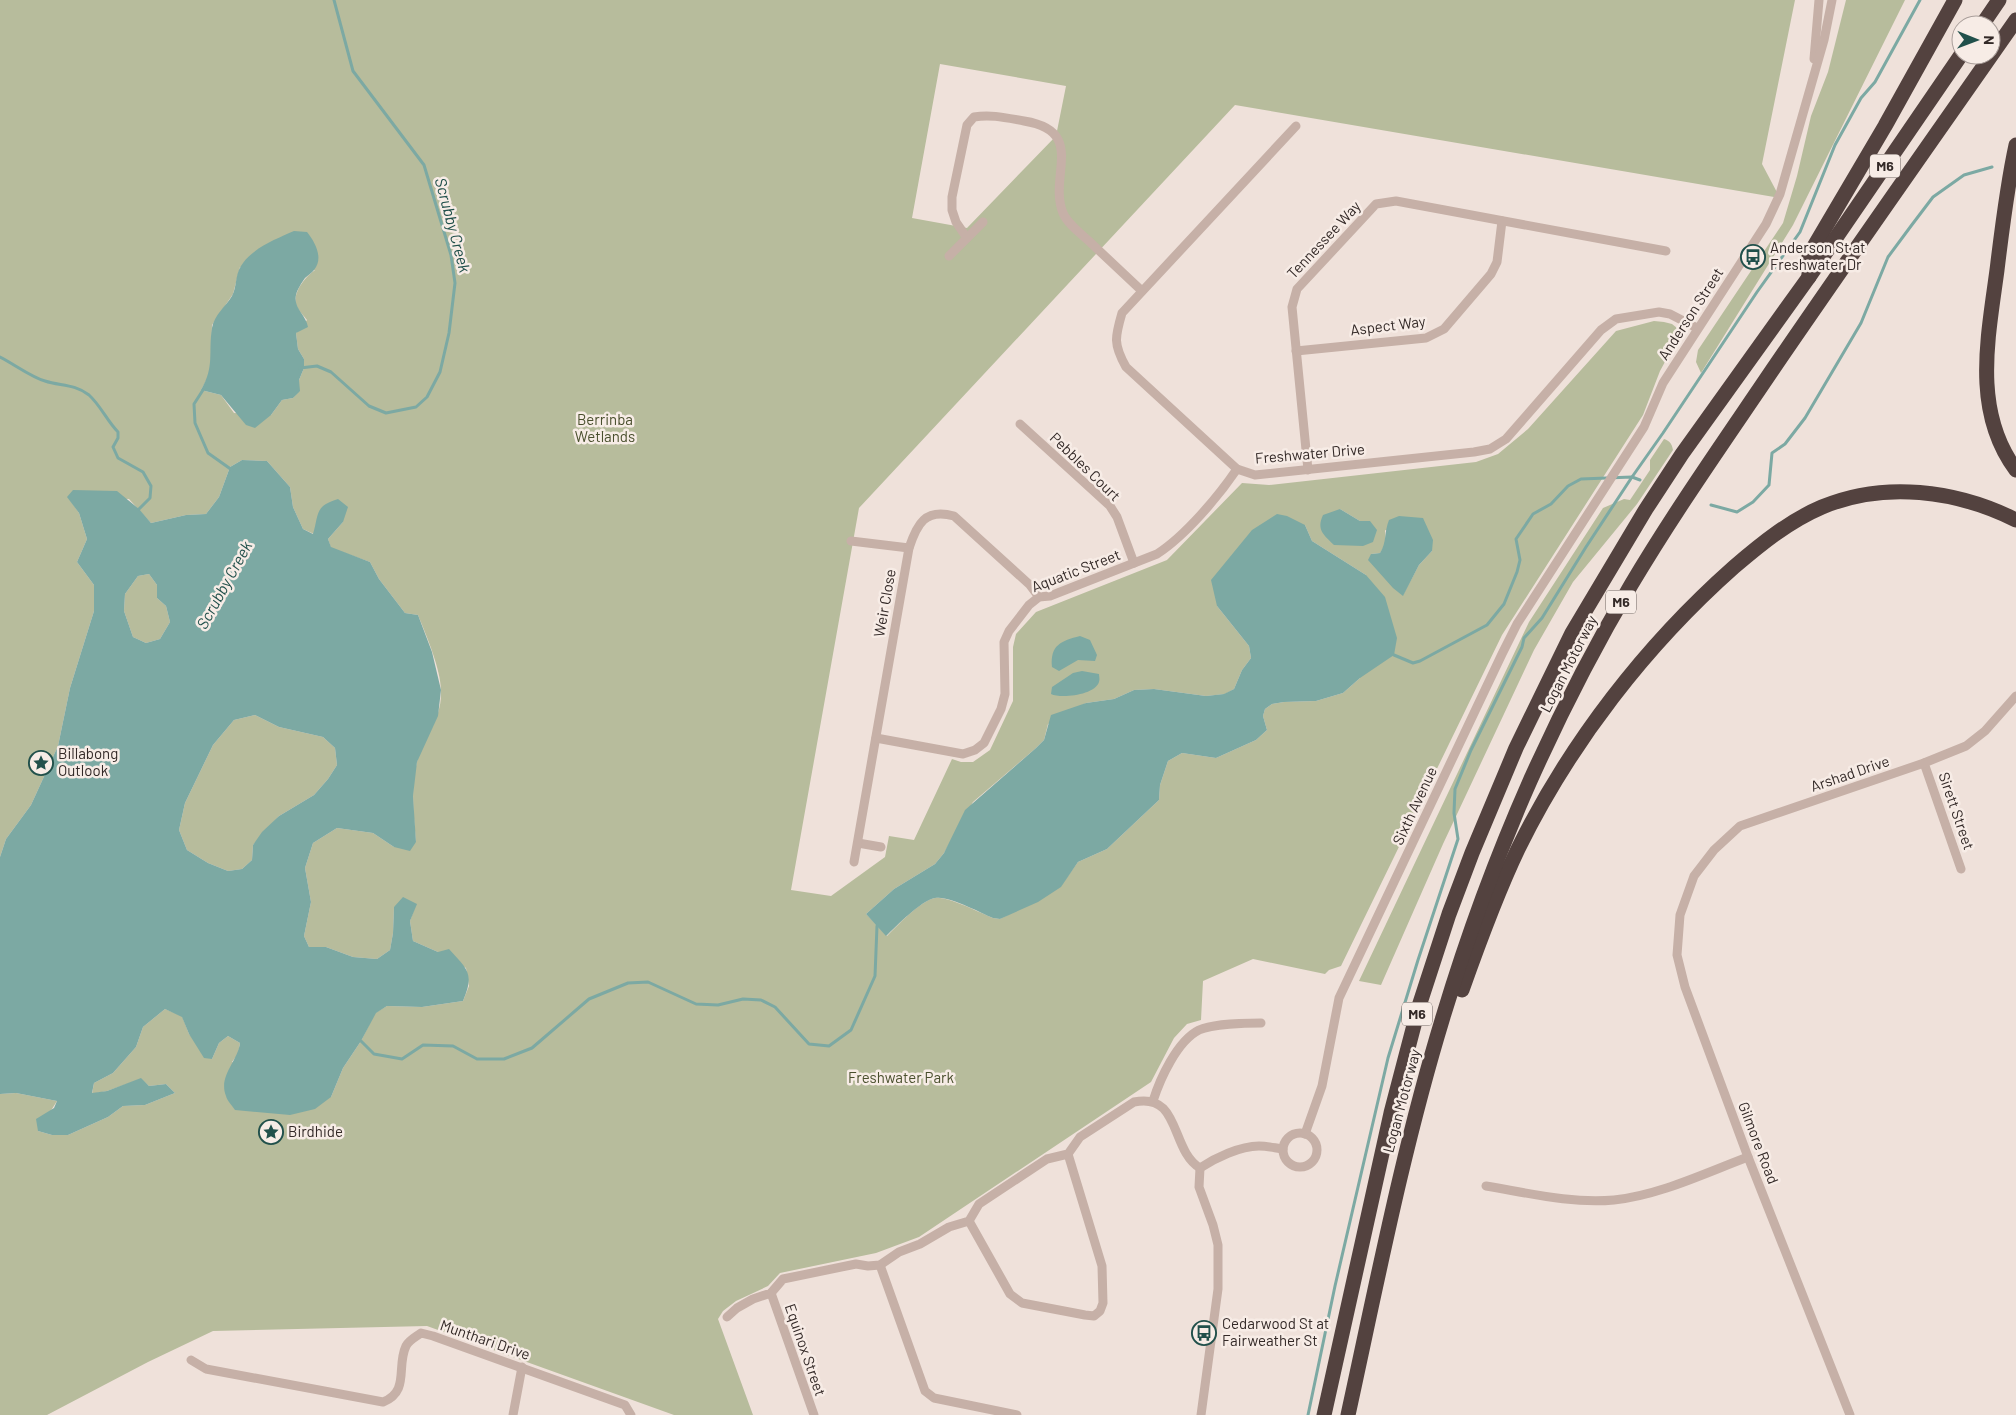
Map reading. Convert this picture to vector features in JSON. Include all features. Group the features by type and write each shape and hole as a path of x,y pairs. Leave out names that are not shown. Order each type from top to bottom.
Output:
{"highway":[{"path":"1809,277 1809,255 1885,126 1955,0"},
{"path":"1989,15 1999,0"},
{"name":"Logan Motorway","path":"1348,1415 1384,1247 1428,1071 1470,934 1513,822 1558,722 1613,617 1697,481 2016,20"},
{"name":"Logan Motorway","path":"1324,1415 1391,1112 1419,1006 1449,914 1516,748 1572,633 1646,509 1687,447 1809,277 1954,65"},
{"path":"2016,145 2003,223 1987,342 1986,373 1988,398 1994,427 2005,454 2016,470"},
{"path":"1428,1071 1446,1039 1498,892 1518,849 1554,784 1577,748 1627,681 1711,589 1755,550 1788,525 1822,507 1859,496 1883,492 1926,493 1965,499 2016,520"}],"street":[{"name":"Anderson Street","path":"1814,72 1819,0"},
{"name":"Anderson Street","path":"1592,508 1644,428 1663,383 1766,224 1780,194 1824,40 1832,0"},
{"path":"967,238 956,222 952,210 952,197 968,125 974,117 986,115 1035,123 1049,130 1057,137 1061,147 1061,202 1063,213 1068,221 1142,291"},
{"name":"Freshwater Drive","path":"1296,126 1122,312 1116,333 1117,351 1126,367 1237,469 1255,475 1490,449 1506,439 1601,330 1616,319 1659,312 1670,314 1697,328"},
{"name":"Tennessee Way","path":"1308,470 1292,307 1297,289 1376,204 1396,201 1666,251"},
{"name":"Aspect Way","path":"1296,351 1426,338 1444,329 1491,274 1497,262 1502,221"},
{"path":"950,256 983,222"},
{"name":"Pebbles Court","path":"1020,424 1110,506 1134,563"},
{"name":"Aquatic Street","path":"876,738 963,754 975,750 984,743 1001,709 1005,694 1004,642 1009,631 1029,605 1038,597 1050,596 1157,554 1170,546 1225,487 1237,469"},
{"name":"Sixth Avenue","path":"1305,1134 1322,1086 1334,1021 1348,978 1513,631 1592,508"},
{"name":"Weir Close","path":"854,862 909,548 915,530 926,517 940,512 954,516 1030,585 1038,597"},
{"path":"851,541 909,548"},
{"name":"Arshad Drive","path":"1694,876 1714,850 1740,826 1924,763 1966,746 1985,731 2016,696"},
{"name":"Sirett Street","path":"1924,763 1961,869"},
{"path":"858,843 880,847"},
{"name":"Gilmore Road","path":"1694,876 1680,915 1677,955 1684,987 1748,1157 1850,1415"},
{"path":"1153,1101 1158,1085 1177,1051 1187,1038 1200,1029 1243,1023 1261,1023"},
{"path":"727,1317 745,1304 771,1293 783,1279 856,1264 880,1265 899,1252 920,1244 949,1227 969,1221 979,1204 1047,1159 1068,1154 1080,1137 1134,1102 1143,1100 1153,1101 1165,1108 1184,1153 1191,1163 1200,1168"},
{"path":"1305,1134 1314,1140 1316,1158 1307,1166 1296,1167 1290,1164 1284,1155 1284,1144 1290,1136 1305,1134"},
{"path":"1200,1168 1210,1161 1242,1149 1258,1146 1283,1149"},
{"path":"969,1221 1010,1294 1022,1303 1085,1315 1094,1316 1100,1312 1103,1303 1102,1266 1068,1154"},
{"path":"1486,1186 1581,1201 1615,1200 1645,1194 1748,1157"},
{"path":"1200,1168 1199,1187 1213,1225 1218,1246 1218,1289 1201,1415"},
{"path":"880,1265 925,1391 934,1398 1017,1415"},
{"name":"Equinox Street","path":"771,1293 814,1415"},
{"name":"Munthari Drive","path":"191,1360 206,1369 383,1402 392,1398 398,1392 406,1347 411,1340 421,1333 522,1367 625,1405 631,1415"},
{"path":"513,1415 522,1367"}],"green space":[{"path":"0,0 1795,0 1762,164 1780,198 1235,105 859,508 791,890 831,896 885,857 889,836 914,840 952,759 961,762 973,762 990,750 1013,701 1013,647 1016,634 1036,612 1167,560 1242,483 1269,485 1476,462 1498,454 1528,429 1616,331 1654,321 1672,324 1677,328 1679,336 1660,371 1643,415 1502,635 1341,966 1329,970 1325,974 1253,959 1203,981 1201,1020 1187,1024 1174,1038 1151,1082 919,1237 876,1253 780,1273 768,1286 736,1301 723,1311 718,1319 753,1415 674,1415 427,1326 213,1331 148,1362 47,1415 0,1415 0,1094 16,1093 57,1101 38,1131 52,1135 68,1135 108,1117 123,1106 145,1105 175,1093 166,1084 149,1086 141,1079 107,1091 92,1094 94,1083 113,1073 136,1047 143,1027 165,1009 182,1016 189,1034 212,1059 219,1043 228,1036 240,1043 238,1054 232,1062 331,1097 343,1068 361,1041 375,1013 387,1006 422,1007 463,1001 469,986 466,968 438,952 413,941 410,921 416,904 394,907 390,950 377,959 353,957 326,947 309,947 304,936 311,902 305,868 313,843 337,828 373,833 394,847 416,842 413,802 415,772 420,753 439,711 441,691 439,673 433,652 418,615 405,613 379,579 370,562 331,548 328,539 343,522 314,534 303,529 293,507 290,487 267,461 242,460 230,467 219,497 206,514 186,515 151,523 129,499 68,497 79,513 87,539 77,562 94,585 94,611 70,688 58,746 31,805 6,839 0,857","holes":["940,64 1066,86 1056,136 967,228 912,218","240,267 315,270 303,281 296,297 297,307 307,320 296,333 298,349 304,359 304,368 299,380 299,391 293,398 282,400 271,415 234,413 221,395 201,390 211,367 212,325 233,294","1340,509 1360,521 1370,521 1334,545","1305,525 1312,541 1366,575 1360,678 1343,693 1316,701 1272,704 1265,709 1263,716 1267,730 1256,740 1216,758 1182,753 1168,761 1160,785 1159,800 1107,849 1078,862 1060,887 1000,919 993,918 956,902 935,898 916,908 887,936 866,914 894,889 935,864 944,853 973,802 1044,740 1048,724 1086,703 1114,699 1134,690 1154,689 1206,696 1225,694 1234,689 1242,670 1251,658 1249,646 1217,606","1385,530 1432,551 1419,565 1403,595 1371,554 1380,553 1386,544"]},
{"path":"1846,0 1905,0 1793,225 1701,373 1696,362 1698,350 1783,223 1797,176 1811,116 1828,72"},
{"path":"1664,439 1670,443 1673,450 1637,504 1573,582 1534,650 1443,844 1381,985 1359,981 1529,622 1603,508 1624,499 1630,500 1650,470 1650,460"},
{"path":"149,574 157,585 157,598 166,606 170,622 160,639 146,643 133,637 124,611 125,594 138,576"},
{"path":"255,715 279,727 323,737 335,748 337,765 314,795 279,816 253,845 252,860 242,869 228,871 208,863 187,850 179,830 185,803 213,745 234,720"}],"water":[{"path":"294,231 307,232 313,240 318,255 317,265 298,288 296,295 296,304 308,327 296,333 298,349 304,359 304,368 299,380 300,391 293,398 282,400 271,415 255,428 246,425 221,395 201,390 210,366 212,328 218,315 232,296 239,270 251,254"},
{"path":"242,460 267,461 290,487 293,507 303,529 313,534 321,508 338,499 348,507 343,522 328,539 331,547 370,562 379,579 405,613 418,615 432,652 441,690 438,716 417,762 413,796 416,842 410,851 394,847 373,833 337,828 313,843 305,868 311,902 304,936 309,947 326,947 353,957 377,959 390,950 394,907 403,897 417,904 410,921 413,941 438,952 449,949 465,967 469,978 467,992 463,1001 422,1007 387,1006 376,1013 361,1041 343,1068 331,1097 315,1109 290,1115 235,1110 228,1101 224,1089 226,1075 240,1043 228,1036 219,1043 212,1059 204,1058 189,1034 182,1017 165,1009 143,1027 136,1047 113,1073 94,1083 92,1093 107,1091 141,1078 149,1086 166,1084 175,1093 145,1105 123,1106 108,1117 68,1135 52,1135 38,1131 36,1119 54,1108 57,1101 16,1093 0,1094 0,857 6,839 31,805 58,746 70,688 94,611 94,585 77,562 87,539 79,513 67,497 73,490 117,491 139,509 151,523 186,515 206,514 219,497 230,467","holes":["149,574 157,585 157,598 166,606 170,622 160,639 146,643 133,637 124,611 125,594 138,576","255,715 279,727 323,737 335,748 337,765 314,795 279,816 262,832 253,845 252,860 242,869 228,871 208,863 187,850 179,830 185,803 213,745 234,720"]},
{"path":"1340,509 1360,521 1370,521 1377,530 1373,542 1363,546 1334,545 1327,538 1322,532 1320,525 1323,515"},
{"path":"1277,514 1287,516 1305,525 1312,541 1366,575 1385,597 1397,638 1394,655 1360,678 1343,693 1316,701 1272,704 1265,709 1263,716 1267,730 1256,740 1216,758 1182,753 1168,761 1160,785 1159,800 1107,849 1078,862 1061,887 1038,902 1000,919 993,918 948,899 935,898 916,909 886,936 866,914 894,889 935,864 944,853 965,810 1044,740 1051,715 1086,703 1114,699 1134,690 1154,689 1206,696 1224,694 1234,689 1242,670 1251,658 1249,646 1217,606 1211,580 1252,530"},
{"path":"1399,516 1423,518 1433,540 1432,551 1419,565 1403,596 1393,588 1368,560 1371,554 1380,553 1385,541 1389,520"},
{"path":"1080,636 1090,640 1097,655 1095,661 1078,660 1059,671 1052,667 1053,654 1058,645"},
{"path":"1082,671 1099,674 1099,681 1091,690 1070,696 1051,694 1052,687 1073,673"}],"waterway":[{"name":"Scrubby Creek","path":"300,368 317,366 331,372 369,406 386,413 416,407 427,397 440,372 449,333 455,283 451,255 424,165 353,71 334,0"},
{"path":"1308,1415 1335,1286 1388,1058 1458,839 1454,813 1455,789 1471,750 1522,647 1524,638 1542,618 1632,477 1757,292 1800,232 1835,145 1861,98 1875,82 1920,0"},
{"path":"1711,505 1737,512 1753,502 1769,485 1772,453 1785,444 1805,418 1861,323 1888,257 1933,197 1964,175 1992,167"},
{"path":"0,357 40,379 84,391 93,399 118,432 118,438 113,447 118,458 143,472 151,486 150,498 139,509"},
{"name":"Scrubby Creek","path":"203,390 194,404 195,423 208,453 232,470"},
{"path":"1394,655 1413,663 1420,661 1487,625 1504,604 1517,572 1520,560 1516,539 1533,514 1551,504 1568,486 1581,479 1632,477 1640,480"},
{"path":"361,1041 374,1054 402,1059 423,1045 453,1046 477,1059 504,1059 532,1048 589,999 628,983 648,982 696,1004 718,1005 743,999 761,1000 775,1007 809,1044 829,1046 851,1030 875,976 877,926"}],"place":[{"name":"Anderson St at Freshwater Dr","path":"1753,257"},
{"name":"Billabong Outlook","path":"41,763"},
{"name":"Birdhide","path":"271,1132"},
{"name":"Cedarwood St at Fairweather St","path":"1204,1333"}],"park label":[{"name":"Berrinba Wetlands","path":"605,428"},
{"name":"Freshwater Park","path":"901,1078"}]}
